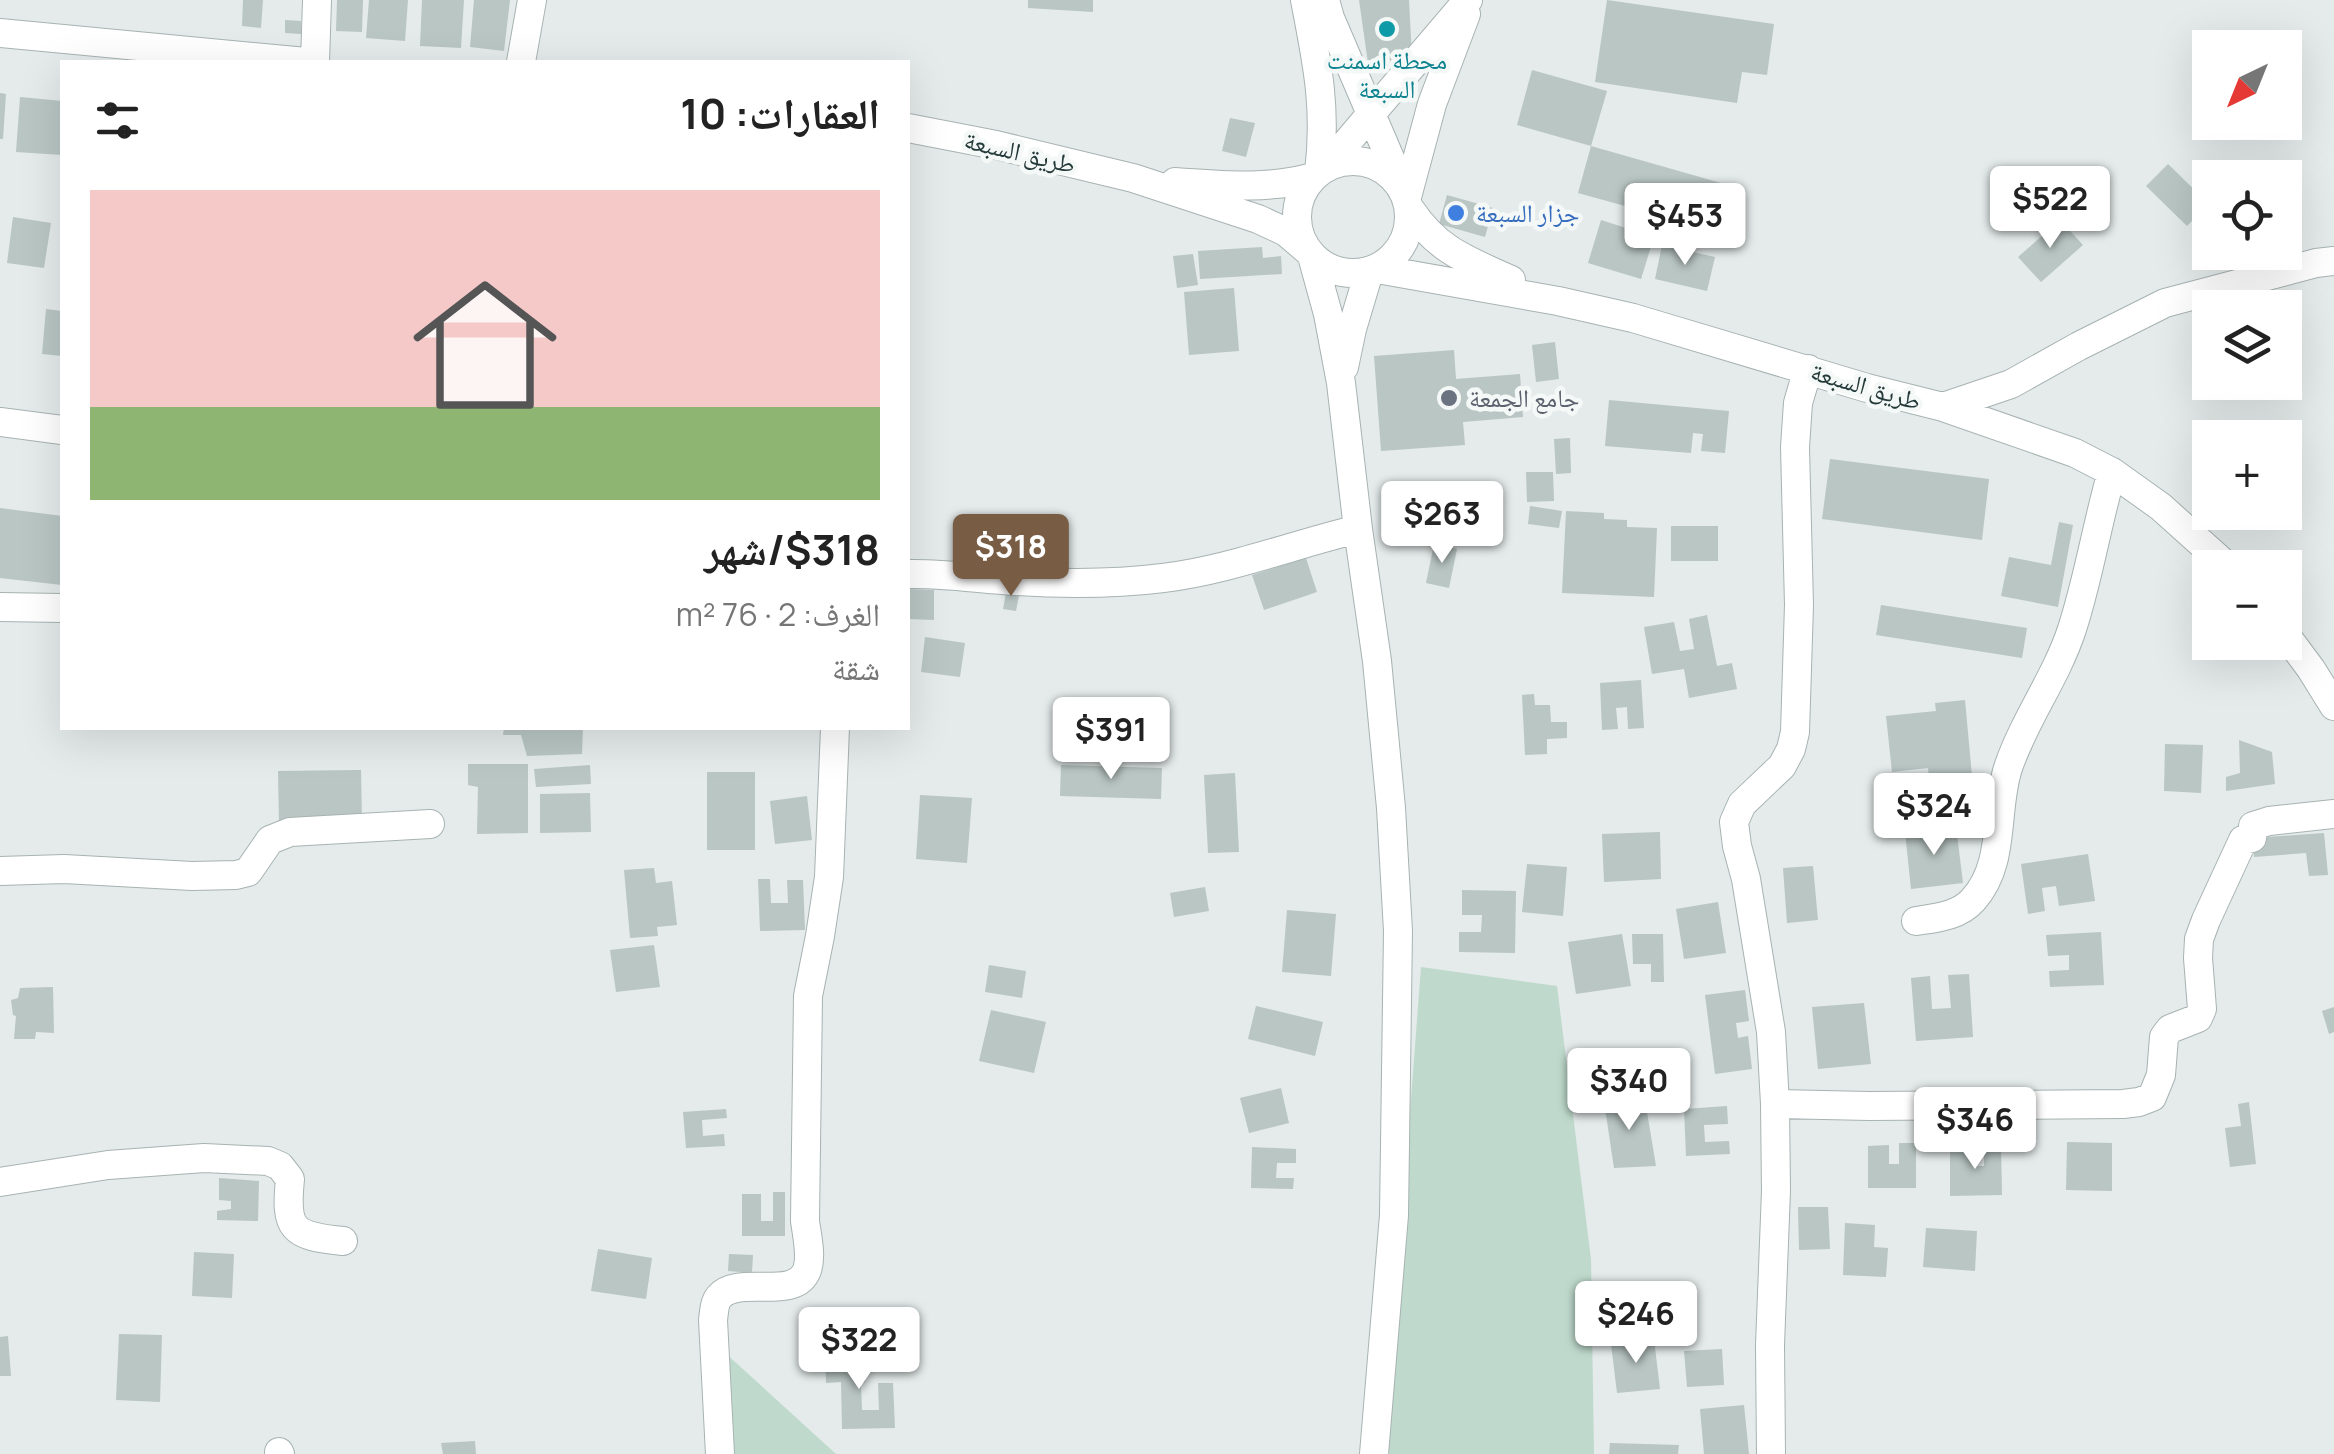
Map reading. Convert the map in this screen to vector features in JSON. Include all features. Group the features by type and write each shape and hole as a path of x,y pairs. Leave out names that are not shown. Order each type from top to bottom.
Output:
{"street":[{"path":"316,0 316,60"},
{"path":"520,60 532,0"},
{"path":"1305,0 1320,73 1319,172"},
{"path":"1133,178 1258,219 1286,232 1321,264 1344,273 1373,271 1392,259 1409,228 1406,199 1325,0"},
{"path":"1406,199 1432,104 1470,0"},
{"path":"1374,1454 1394,1214 1398,932 1391,808 1377,661 1341,383 1328,314 1309,253 1298,232 1296,212 1302,193 1319,172 1470,0"},
{"path":"0,33 285,60"},
{"name":"طريق السبعة","path":"910,128 1133,178"},
{"path":"1133,178 1223,186 1268,185 1297,182 1348,160 1370,162 1389,173 1406,199"},
{"name":"طريق السبعة","path":"1406,199 1440,244 1460,258 1558,300"},
{"name":"طريق السبعة","path":"1373,271 1558,300 1943,407 2011,384 2165,304 2328,258"},
{"path":"1341,383 1352,328 1373,271"},
{"path":"1771,1454 1770,1345 1776,1191 1771,1032 1734,822 1742,804 1782,766 1795,732 1795,446 1798,403 1808,369"},
{"path":"1943,407 2075,453 2112,472 2161,507 2208,550"},
{"path":"0,422 60,430"},
{"path":"1916,922 1953,914 1972,901 1990,872 2007,771 2073,628 2112,472"},
{"path":"910,574 1020,581 1160,578 1223,568 1297,544 1358,530"},
{"path":"0,607 60,608"},
{"path":"2302,659 2334,706"},
{"path":"720,1454 713,1320 720,1294 734,1288 791,1285 807,1269 808,996 829,876 835,730"},
{"path":"1775,1104 2123,1104 2152,1097 2161,1076 2164,1037 2170,1028 2198,1018 2202,1009 2199,939 2243,840 2252,838 2253,826 2269,821 2334,814"},
{"path":"0,871 64,868 236,875 248,872 270,840 290,832 430,824"},
{"path":"0,1182 108,1165 204,1158 268,1161 280,1166 290,1179 287,1216 297,1230 317,1238 342,1240"}],"green space":[{"path":"1421,967 1557,986 1591,1259 1594,1454 1384,1454"},
{"path":"723,1351 836,1454 732,1454"}],"building":[{"path":"243,0 263,0 261,28 242,26"},
{"path":"337,0 363,0 362,32 336,31"},
{"path":"369,0 408,0 405,41 366,38"},
{"path":"422,0 464,0 461,48 420,46"},
{"path":"474,0 510,0 504,51 470,47"},
{"path":"1028,0 1093,0 1093,12 1028,8"},
{"name":"محطة اسمنت السبعة","path":"1359,0 1409,0 1412,58 1368,63"},
{"path":"1607,0 1774,24 1767,75 1742,72 1737,103 1595,82"},
{"path":"285,20 301,21 301,34 285,33"},
{"path":"1532,70 1607,91 1591,146 1517,125"},
{"path":"0,93 6,94 3,139 0,139"},
{"path":"20,97 60,101 60,155 16,152"},
{"path":"1230,118 1255,123 1246,157 1222,151"},
{"path":"1591,146 1721,183 1708,229 1578,193"},
{"path":"2168,164 2192,187 2192,221 2187,226 2146,186"},
{"path":"1447,195 1493,208 1485,237 1439,224"},
{"path":"13,217 51,223 44,268 7,263"},
{"path":"1601,220 1654,237 1641,279 1588,263"},
{"path":"2060,220 2083,245 2041,282 2018,257"},
{"path":"1662,245 1715,257 1707,291 1655,279"},
{"path":"1262,247 1263,258 1281,256 1282,274 1200,279 1198,251"},
{"path":"1193,254 1198,285 1177,288 1173,256"},
{"path":"1234,288 1239,351 1189,355 1184,292"},
{"path":"46,309 60,311 60,356 42,354"},
{"path":"1555,342 1559,379 1536,382 1532,345"},
{"name":"جامع الجمعة","path":"1454,350 1456,379 1520,374 1523,417 1463,422 1465,445 1381,451 1374,356"},
{"path":"1609,400 1729,411 1725,453 1701,451 1703,434 1693,433 1691,453 1605,446"},
{"path":"1570,438 1571,473 1556,474 1554,439"},
{"path":"1830,459 1989,479 1982,540 1822,519"},
{"path":"1526,472 1553,472 1554,501 1527,502"},
{"path":"1530,506 1562,511 1559,528 1528,524"},
{"path":"0,508 60,516 60,585 0,578"},
{"path":"1566,511 1604,513 1604,519 1627,520 1627,527 1657,528 1654,597 1562,593"},
{"path":"2059,522 2073,525 2058,607 2001,596 2009,557 2051,565"},
{"path":"1671,526 1718,526 1718,561 1671,561"},
{"path":"1434,544 1457,549 1449,588 1426,583"},
{"path":"1306,558 1317,592 1264,610 1252,575"},
{"path":"1007,587 1020,590 1016,611 1003,609"},
{"path":"910,589 934,590 934,620 910,619"},
{"path":"1881,605 2027,628 2022,658 1876,635"},
{"path":"1707,615 1717,666 1732,663 1737,689 1689,698 1684,669 1652,674 1644,627 1674,622 1680,651 1694,649 1689,619"},
{"path":"925,637 965,643 960,677 921,672"},
{"path":"1641,680 1644,728 1628,729 1627,707 1616,708 1618,729 1602,730 1600,683"},
{"path":"1534,694 1535,705 1550,705 1551,722 1567,722 1567,738 1547,739 1547,754 1525,755 1522,695"},
{"path":"1965,700 1972,776 1929,780 1928,768 1892,772 1886,716 1936,711 1935,703"},
{"path":"504,730 583,730 582,754 527,756 521,735 503,735"},
{"path":"2239,740 2272,752 2275,784 2226,791 2226,777 2240,773"},
{"path":"2165,744 2203,745 2201,793 2164,791"},
{"path":"468,764 528,764 528,833 477,834 478,787 468,785"},
{"path":"590,765 591,784 536,787 534,769"},
{"path":"1061,765 1162,768 1161,799 1060,796"},
{"path":"361,770 362,823 279,824 278,771"},
{"path":"707,772 755,772 755,850 707,850"},
{"path":"1235,773 1239,852 1208,853 1204,775"},
{"path":"590,793 591,832 540,833 540,794"},
{"path":"920,795 972,798 967,863 916,859"},
{"path":"807,796 812,840 775,844 770,801"},
{"path":"1956,826 1963,883 1911,889 1905,832"},
{"path":"1660,832 1661,879 1604,882 1602,834"},
{"path":"2324,833 2328,875 2309,876 2306,853 2254,857 2252,838"},
{"path":"2088,854 2095,901 2059,906 2056,886 2042,888 2045,911 2028,914 2021,864"},
{"path":"1527,864 1567,867 1563,916 1522,912"},
{"path":"1813,866 1818,920 1787,923 1783,868"},
{"path":"654,868 656,883 672,881 677,925 657,927 658,936 630,938 624,870"},
{"path":"758,879 770,879 771,903 788,903 787,880 803,880 805,930 760,931"},
{"path":"1205,887 1209,911 1174,917 1170,893"},
{"path":"1462,890 1516,891 1515,953 1459,952 1459,932 1481,932 1482,915 1462,915"},
{"path":"1718,902 1726,953 1684,959 1676,909"},
{"path":"1287,910 1336,914 1331,976 1282,972"},
{"path":"2101,932 2104,985 2050,987 2049,971 2069,970 2069,955 2048,956 2046,935"},
{"path":"1622,934 1631,986 1576,994 1568,942"},
{"path":"1632,934 1663,934 1664,982 1651,982 1651,964 1633,964"},
{"path":"654,945 660,987 616,992 610,950"},
{"path":"989,965 1026,971 1022,998 985,992"},
{"path":"1969,974 1973,1037 1916,1041 1911,978 1930,976 1932,1009 1951,1008 1948,975"},
{"path":"53,987 54,1033 36,1032 35,1039 14,1039 16,1016 11,1000 18,998 20,988"},
{"path":"1745,990 1749,1021 1736,1023 1738,1038 1748,1036 1752,1069 1715,1074 1705,995"},
{"path":"1864,1003 1871,1064 1818,1069 1812,1007"},
{"path":"1256,1006 1323,1022 1315,1056 1248,1039"},
{"path":"2334,1007 2334,1032 2329,1034 2322,1011"},
{"path":"991,1010 1046,1022 1034,1073 979,1061"},
{"path":"1281,1088 1289,1123 1249,1133 1240,1098"},
{"path":"1616,1095 1634,1095 1647,1112 1656,1166 1614,1168 1605,1108"},
{"path":"2249,1102 2256,1164 2230,1167 2225,1128 2241,1126 2238,1104"},
{"path":"1727,1106 1728,1124 1704,1125 1705,1142 1729,1141 1730,1154 1686,1156 1684,1109"},
{"path":"726,1109 727,1118 702,1120 703,1136 724,1134 725,1146 686,1148 683,1112"},
{"path":"2067,1142 2112,1143 2112,1191 2066,1190"},
{"path":"1899,1143 1916,1143 1916,1188 1868,1188 1868,1146 1889,1145 1889,1164 1899,1164"},
{"path":"1972,1144 1972,1166 1984,1166 1984,1144 2001,1144 2002,1195 1950,1196 1950,1145"},
{"path":"1252,1147 1296,1149 1296,1163 1277,1163 1276,1178 1294,1178 1293,1189 1251,1188"},
{"path":"219,1178 259,1181 258,1221 217,1220 217,1211 231,1209 231,1201 219,1200"},
{"path":"773,1192 785,1192 785,1236 742,1236 742,1194 761,1194 761,1221 773,1221"},
{"path":"1798,1207 1828,1207 1830,1249 1799,1250"},
{"path":"1845,1223 1875,1225 1874,1247 1888,1248 1886,1277 1843,1275"},
{"path":"1926,1228 1977,1231 1975,1271 1923,1267"},
{"path":"598,1249 652,1258 646,1299 591,1291"},
{"path":"194,1252 234,1254 232,1298 192,1296"},
{"path":"729,1254 753,1255 752,1273 728,1271"},
{"path":"119,1334 162,1335 160,1402 116,1400"},
{"path":"8,1336 11,1376 0,1376 0,1337"},
{"path":"1654,1339 1660,1389 1617,1393 1611,1344"},
{"path":"1722,1349 1724,1385 1687,1387 1684,1351"},
{"path":"864,1351 862,1410 879,1410 878,1383 893,1383 895,1428 842,1429 841,1382 826,1383 825,1353"},
{"path":"1744,1405 1749,1454 1704,1454 1700,1409"},
{"path":"475,1441 476,1454 443,1454 441,1443"},
{"path":"1610,1443 1679,1445 1678,1454 1609,1454"}],"place":[{"name":"محطة اسمنت السبعة","path":"1387,29"},
{"name":"جزار السبعة","path":"1456,213"},
{"name":"جامع الجمعة","path":"1449,398"}]}
